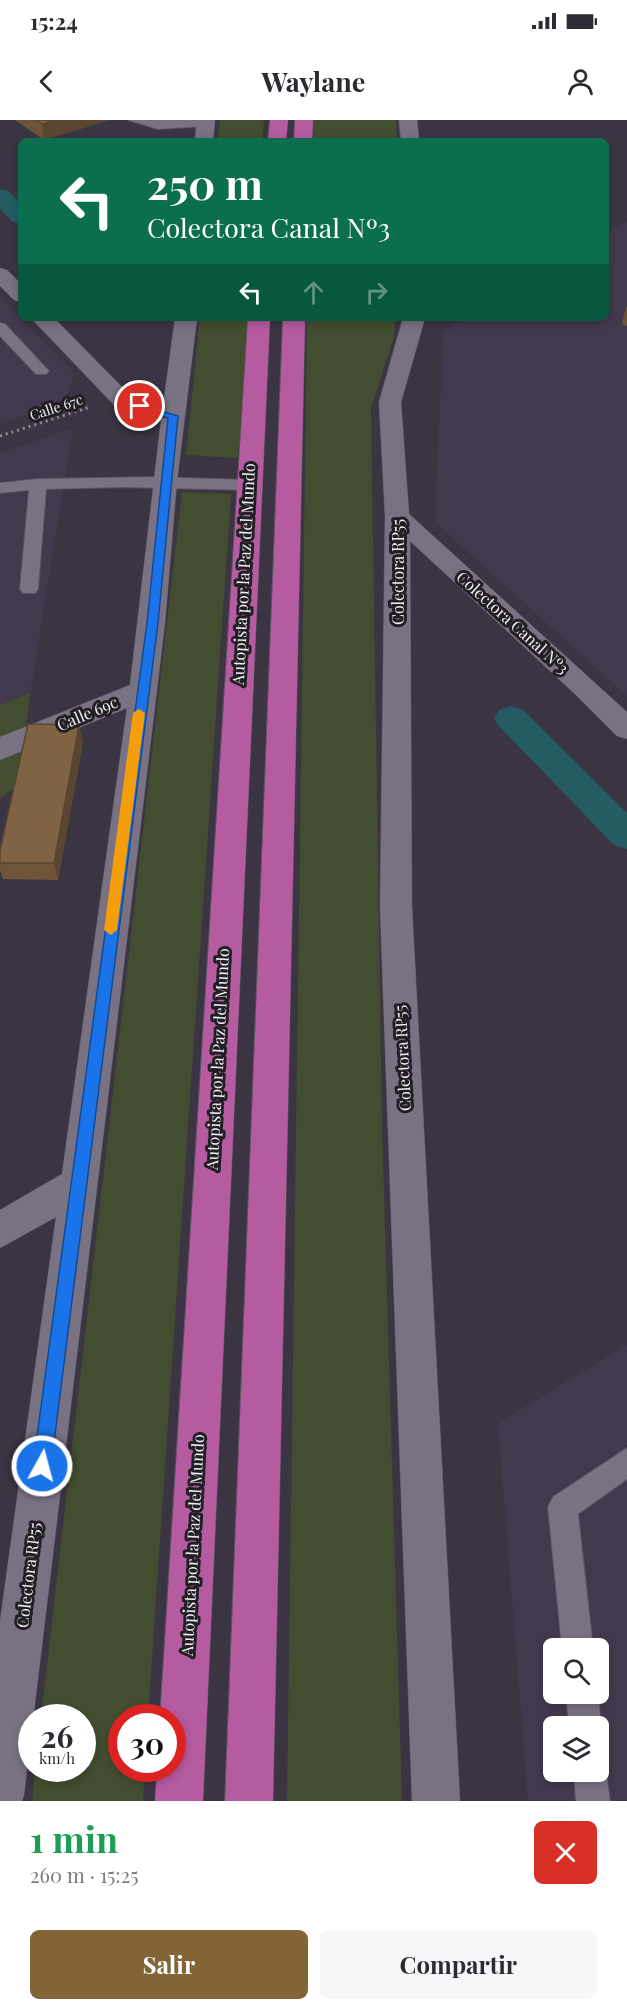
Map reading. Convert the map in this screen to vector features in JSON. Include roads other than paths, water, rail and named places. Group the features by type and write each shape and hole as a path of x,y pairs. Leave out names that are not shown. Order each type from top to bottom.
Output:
{"highway":[{"path":"278,138 279,120"},
{"path":"303,138 304,120"},
{"name":"Autopista por la Paz del Mundo","path":"178,1801 248,485 259,321"},
{"path":"249,1801 294,321"}],"street":[{"path":"408,120 410,138"},
{"path":"204,138 206,121"},
{"path":"0,274 18,293"},
{"path":"45,321 123,402 173,416"},
{"name":"Colectora RP55","path":"0,1796 142,691 153,623 165,481 186,321"},
{"name":"Colectora RP55","path":"413,321 390,402 398,516 396,907 436,1801"},
{"name":"Colectora Canal Nº3","path":"398,516 586,688 627,729"},
{"name":"Calle 69c","path":"0,749 142,691"},
{"path":"0,1230 78,1184"}],"lane":[{"path":"134,120 158,125 206,121"},
{"path":"0,327 41,371"},
{"path":"0,488 64,481 165,481 248,485"},
{"path":"29,589 38,484"},
{"path":"576,1638 563,1507 627,1462"},
{"path":"591,1782 593,1801"}],"waterway":[{"path":"0,196 18,214"},
{"path":"511,718 627,835"}]}
